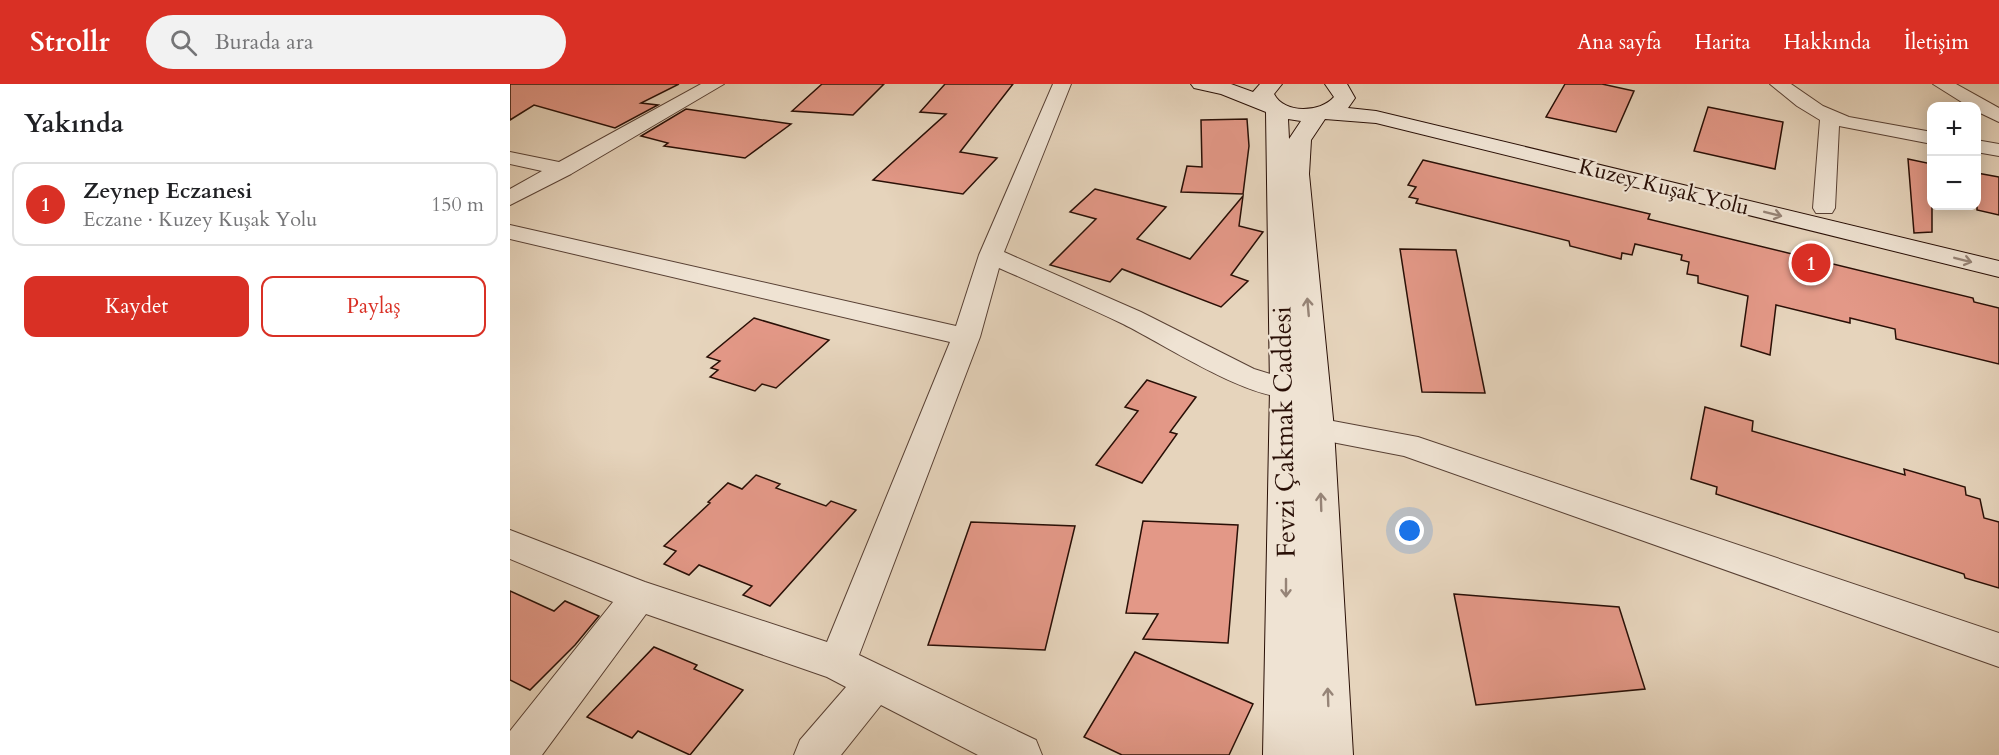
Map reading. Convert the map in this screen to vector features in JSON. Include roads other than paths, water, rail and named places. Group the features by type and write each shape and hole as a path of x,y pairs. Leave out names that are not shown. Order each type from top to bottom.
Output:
{"main road":[{"path":"1201,84 1273,100"},
{"path":"1330,755 1317,429 1296,165 1303,133 1322,113 1340,106 1345,98 1339,86"},
{"name":"Kuzey Kuşak Yolu","path":"1339,86 1440,117 1999,249"},
{"name":"Kuzey Kuşak Yolu","path":"1273,100 1289,113 1322,113 1387,119 1999,269"},
{"name":"Fevzi Çakmak Caddesi","path":"1273,100 1286,388 1286,755"}],"street":[{"path":"510,198 715,84"},
{"path":"837,663 966,338 991,255 1062,84"},
{"path":"1779,84 1812,108 1830,117 1849,123 1927,137"},
{"path":"1942,84 1999,116"},
{"path":"1824,208 1830,117"},
{"path":"1981,147 1999,150"},
{"path":"510,158 563,170"},
{"path":"510,232 966,338"},
{"path":"991,255 1132,318 1244,376 1286,388"},
{"path":"1317,429 1407,445 1999,650"},
{"path":"510,544 639,596 837,663 1021,755"},
{"path":"522,754 639,596"},
{"path":"815,755 875,682"}],"place":[{"name":"Zeynep Eczanesi","path":"1811,263"}]}
